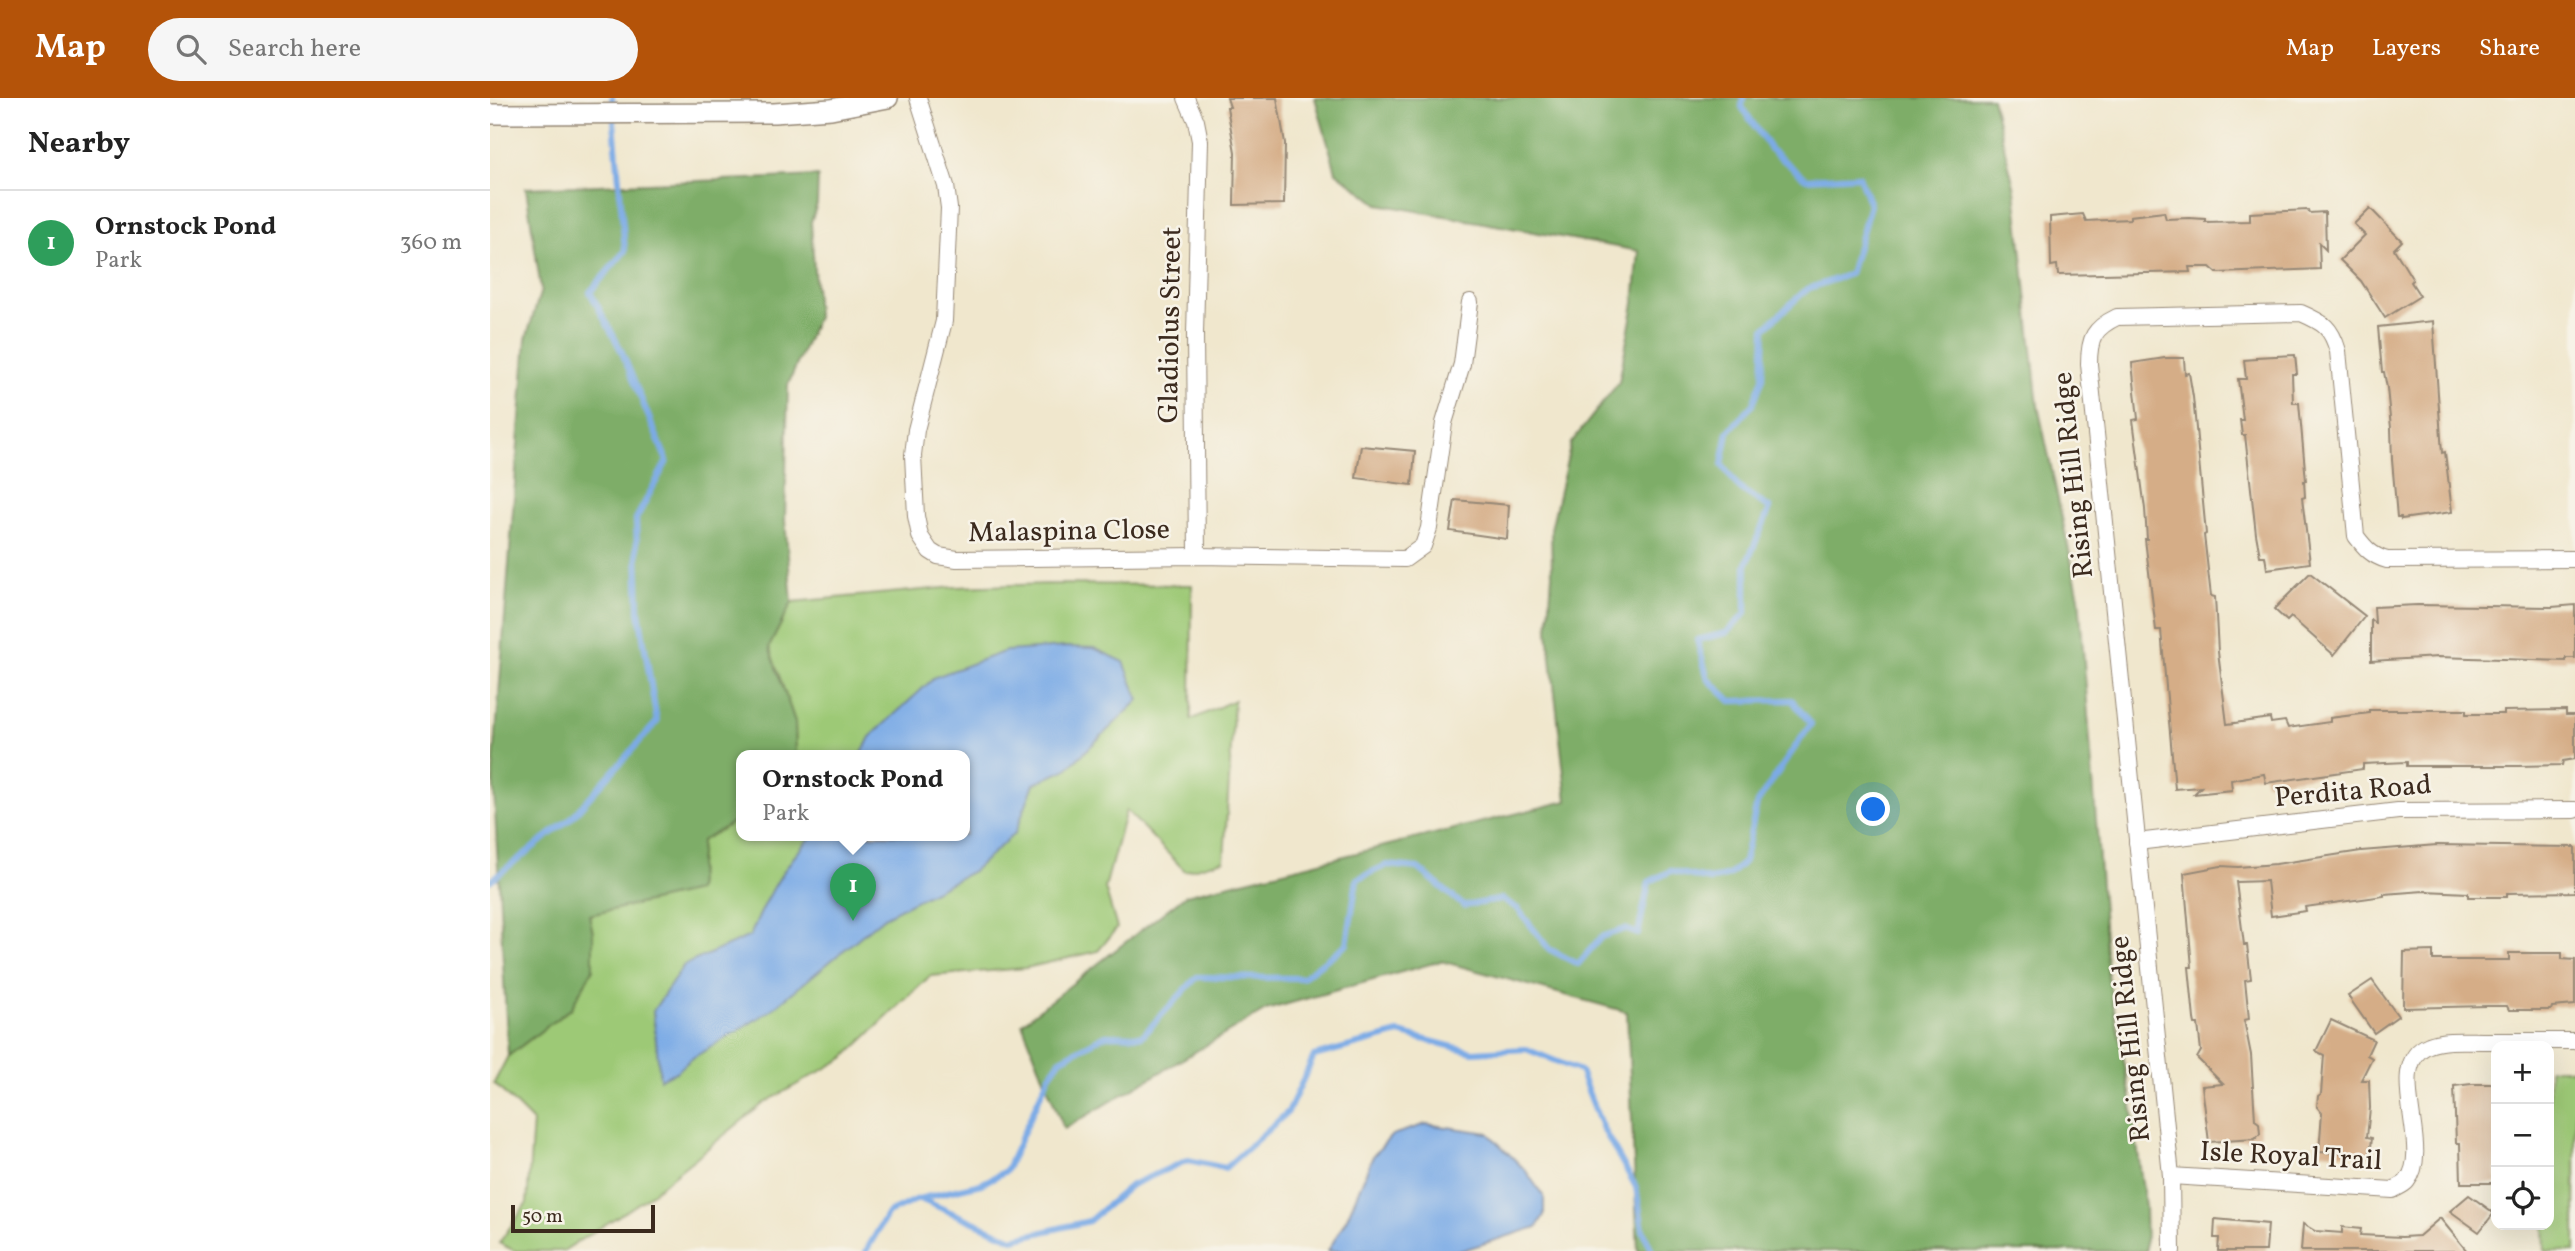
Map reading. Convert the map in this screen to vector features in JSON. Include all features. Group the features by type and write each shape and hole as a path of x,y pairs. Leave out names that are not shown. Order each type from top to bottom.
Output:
{"street":[{"path":"490,114 811,111 888,98"},
{"name":"Malaspina Close","path":"918,98 946,186 949,208 944,321 919,411 914,455 916,516 920,536 939,556 948,559 1197,556 1405,559 1423,545 1429,528 1444,423 1462,365 1471,302"},
{"name":"Gladiolus Street","path":"1185,98 1196,121 1199,141 1194,361 1197,556"},
{"name":"Rising Hill Ridge","path":"2172,1251 2171,1175 2090,364 2089,349 2093,336 2102,324 2117,317 2301,313 2321,322 2333,335 2338,351 2356,536 2366,549 2376,557 2387,560 2575,559"},
{"name":"Perdita Road","path":"2137,842 2398,810 2575,810"},
{"name":"Isle Royal Trail","path":"2171,1175 2393,1190 2407,1182 2413,1168 2408,1070 2416,1054 2429,1045 2454,1041 2575,1041"}],"green space":[{"path":"1315,98 1992,98 2015,190 2038,406 2079,597 2108,977 2131,1098 2145,1206 2146,1251 1638,1251 1627,1012 1441,961 1266,1010 1064,1129 1022,1023 1186,895 1567,801 1548,631 1552,575 1551,529 1571,443 1619,382 1634,303 1639,251 1378,204 1336,172"},
{"path":"818,176 817,204 811,222 817,317 788,385 785,520 792,602 769,647 795,722 796,750 736,750 736,821 701,841 697,891 589,915 593,933 593,969 571,1008 508,1056 493,773 526,339 541,290 526,188"},
{"path":"1048,584 1192,585 1191,720 1234,700 1224,860 1185,871 1126,810 1105,888 1117,928 1098,951 1026,968 930,976 844,1058 764,1103 642,1201 563,1251 515,1251 499,1243 527,1203 533,1122 494,1083 508,1056 571,1008 593,969 593,933 589,915 697,891 701,841 736,821 736,841 970,841 970,750 796,750 795,722 769,647 792,602 955,587"},
{"path":"2554,1069 2575,1069 2575,1251 2545,1251 2544,1230 2554,1230"}],"water":[{"path":"1094,648 1124,662 1139,700 1067,769 1034,784 1015,833 973,871 884,917 770,1011 691,1059 676,1072 660,1079 653,1011 684,965 750,936 777,882 808,841 970,841 970,750 864,750 870,737 935,677 1006,651"},
{"path":"1426,1124 1488,1133 1525,1170 1544,1197 1544,1215 1537,1227 1460,1251 1328,1251 1347,1218 1373,1156 1392,1135"}],"building":[{"path":"1227,98 1277,98 1285,143 1284,204 1234,205 1235,152"},
{"path":"2370,208 2402,241 2394,249 2420,296 2385,318 2361,281 2340,260 2365,235 2354,224"},
{"path":"2308,210 2309,213 2325,212 2326,250 2319,243 2320,269 2217,273 2210,267 2189,267 2190,272 2058,275 2057,265 2051,266 2050,217 2083,214 2086,221 2130,219 2130,216 2164,212 2166,219 2250,221 2250,213"},
{"path":"2433,321 2442,453 2445,452 2452,512 2401,519 2397,517 2387,388 2382,372 2378,327"},
{"path":"2295,355 2297,374 2292,374 2293,403 2299,403 2306,481 2305,497 2302,498 2310,563 2267,569 2265,556 2260,556 2256,534 2245,435 2242,435 2240,420 2243,420 2238,379 2246,379 2244,360"},
{"path":"2184,358 2185,374 2189,373 2204,535 2211,596 2215,597 2218,652 2227,724 2270,718 2271,723 2285,721 2288,728 2330,722 2330,718 2369,713 2369,710 2466,710 2466,714 2504,714 2504,711 2566,710 2566,715 2575,715 2575,759 2563,761 2562,765 2407,766 2407,762 2363,764 2363,769 2266,783 2264,774 2231,780 2232,790 2194,794 2201,787 2175,789 2161,630 2156,630 2145,539 2145,509 2133,420 2138,419 2132,363"},
{"path":"1361,446 1415,451 1412,485 1356,478"},
{"path":"1455,500 1509,505 1507,539 1450,531"},
{"path":"2310,573 2365,616 2334,655 2291,617 2287,621 2274,609"},
{"path":"2575,605 2575,658 2566,658 2566,661 2438,657 2371,661 2371,620 2375,623 2374,607"},
{"path":"2437,845 2575,847 2575,892 2507,893 2507,897 2468,897 2468,893 2424,891 2384,894 2305,907 2306,911 2271,916 2267,881 2236,882 2251,979 2245,980 2249,1019 2244,1020 2251,1055 2255,1120 2259,1123 2260,1134 2255,1139 2209,1142 2202,1086 2223,1084 2197,1058 2201,1051 2198,1024 2195,1024 2194,1019 2189,967 2192,967 2184,873 2221,866 2276,864 2361,851"},
{"path":"2433,951 2433,960 2509,960 2509,953 2562,953 2562,959 2575,960 2575,1005 2552,1007 2551,1010 2509,1010 2507,1006 2403,1008 2404,952"},
{"path":"2372,980 2398,1016 2374,1033 2348,996"},
{"path":"2331,1020 2374,1040 2367,1055 2372,1058 2361,1080 2369,1080 2367,1137 2372,1138 2370,1155 2319,1152 2322,1113 2317,1107 2318,1096 2321,1094 2324,1055 2316,1051"},
{"path":"2491,1084 2491,1183 2461,1183 2460,1143 2456,1143 2454,1086"},
{"path":"2469,1195 2491,1211 2491,1217 2479,1232 2450,1211"},
{"path":"2440,1218 2467,1251 2301,1251 2303,1224 2315,1231 2342,1233 2342,1227 2361,1229 2360,1235 2402,1237 2419,1236"},
{"path":"2215,1219 2268,1224 2266,1251 2218,1251 2219,1238 2214,1238"}],"waterway":[{"path":"490,881 571,818 657,722 639,612 636,519 667,461 621,350 590,292 625,251 612,98"},
{"path":"866,1251 888,1213 918,1199 981,1184 1006,1171 1049,1076 1061,1059 1106,1035 1142,1036 1197,977 1302,978 1347,944 1357,879 1387,865 1418,868 1464,906 1502,899 1518,909 1549,949 1578,964 1601,937 1625,929 1638,934 1649,882 1671,871 1710,880 1729,875 1744,862 1757,803 1811,724 1792,700 1731,701 1708,679 1697,640 1726,633 1746,613 1746,565 1770,508 1739,488 1722,465 1728,432 1753,404 1763,378 1765,328 1807,289 1850,274 1870,205 1859,176 1806,179 1770,149 1742,107 1743,98"},
{"path":"920,1199 1013,1239 1089,1221 1131,1185 1188,1160 1225,1168 1288,1112 1314,1056 1399,1033 1473,1052 1526,1049 1580,1071 1602,1127 1636,1187 1643,1230 1652,1251"}],"place":[{"name":"Ornstock Pond","path":"853,921"}]}
